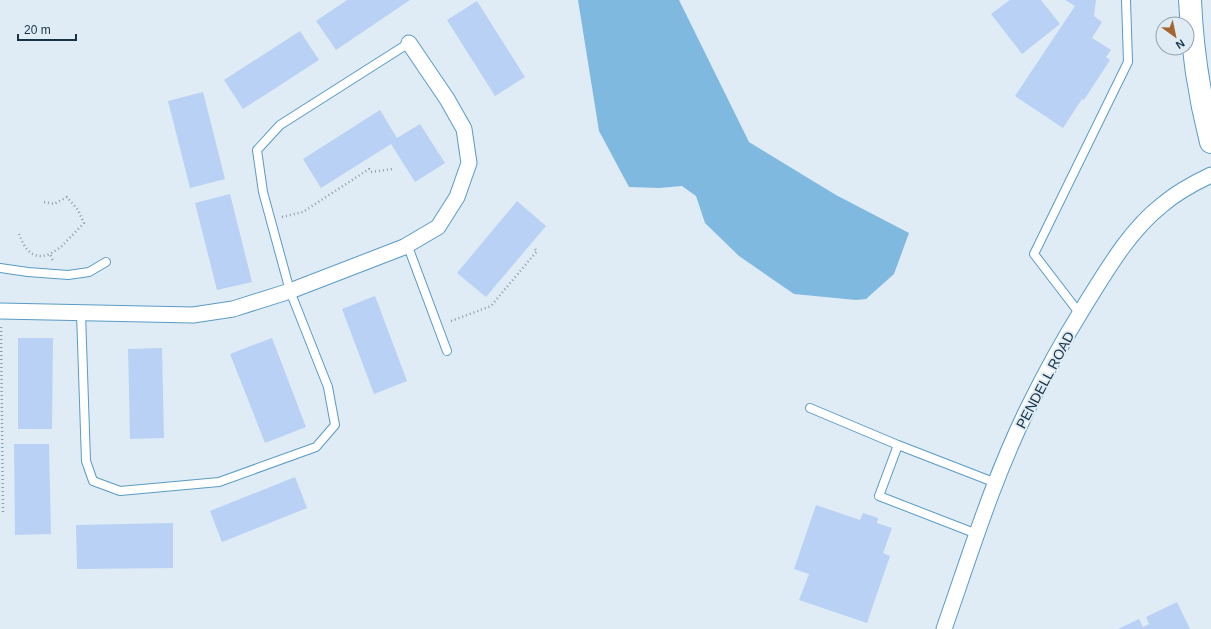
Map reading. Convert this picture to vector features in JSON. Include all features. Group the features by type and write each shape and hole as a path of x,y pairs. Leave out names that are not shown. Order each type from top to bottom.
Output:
{"main road":[{"path":"1190,0 1199,87 1211,142"}],"street":[{"path":"0,311 193,315 233,309 290,291 407,244 438,227 457,197 469,163 464,129 447,99 409,43"},
{"name":"PENDELL ROAD","path":"944,629 977,534 1010,447 1027,409 1062,344 1122,248 1143,222 1162,204 1183,190 1211,175"}],"lane":[{"path":"1080,314 1034,254 1128,62 1126,0"},
{"path":"81,313 86,461 93,480 120,491 219,482 316,447 335,425 328,386 290,291 263,192 257,150 280,125 409,43"},
{"path":"407,244 447,351"},
{"path":"0,268 68,275 89,272 106,262"},
{"path":"810,408 898,445 996,483"},
{"path":"898,445 879,496 977,534"}],"path":[{"path":"270,220 303,212 369,169 371,172 393,169"},
{"path":"19,234 27,250 33,255 41,256 50,254 61,247 84,223 78,210 68,197 54,204 44,202"},
{"path":"438,326 491,306 538,251 534,248"},
{"path":"50,254 58,274"},
{"path":"0,311 3,512"}],"water":[{"path":"578,0 679,0 749,142 836,195 909,233 894,274 866,299 856,300 794,294 739,256 705,223 696,196 682,186 659,188 629,187 599,131"}],"building":[{"path":"347,0 410,0 336,50 316,21"},
{"path":"1010,0 1041,0 1060,24 1022,54 991,14"},
{"path":"1065,0 1096,0 1094,16 1102,22 1092,38 1111,50 1106,57 1110,60 1084,100 1082,99 1063,128 1015,96 1075,6"},
{"path":"477,1 525,77 495,96 447,20"},
{"path":"300,31 319,60 243,109 224,80"},
{"path":"203,92 225,179 190,188 168,101"},
{"path":"380,110 397,138 420,124 445,163 415,182 391,144 321,188 303,159"},
{"path":"230,194 252,282 217,290 195,203"},
{"path":"517,201 546,226 486,297 457,273"},
{"path":"375,296 407,381 374,394 342,309"},
{"path":"18,338 53,338 52,429 18,429"},
{"path":"272,338 306,427 265,443 230,354"},
{"path":"162,348 164,438 130,439 128,349"},
{"path":"14,444 49,444 51,534 15,535"},
{"path":"295,477 307,508 222,542 210,511"},
{"path":"816,505 860,520 863,513 878,518 877,523 892,528 883,553 890,556 867,623 799,600 809,574 794,569"},
{"path":"173,523 173,568 77,569 76,525"},
{"path":"1177,602 1190,629 1118,629 1139,619 1143,627 1149,624 1146,617"}]}
